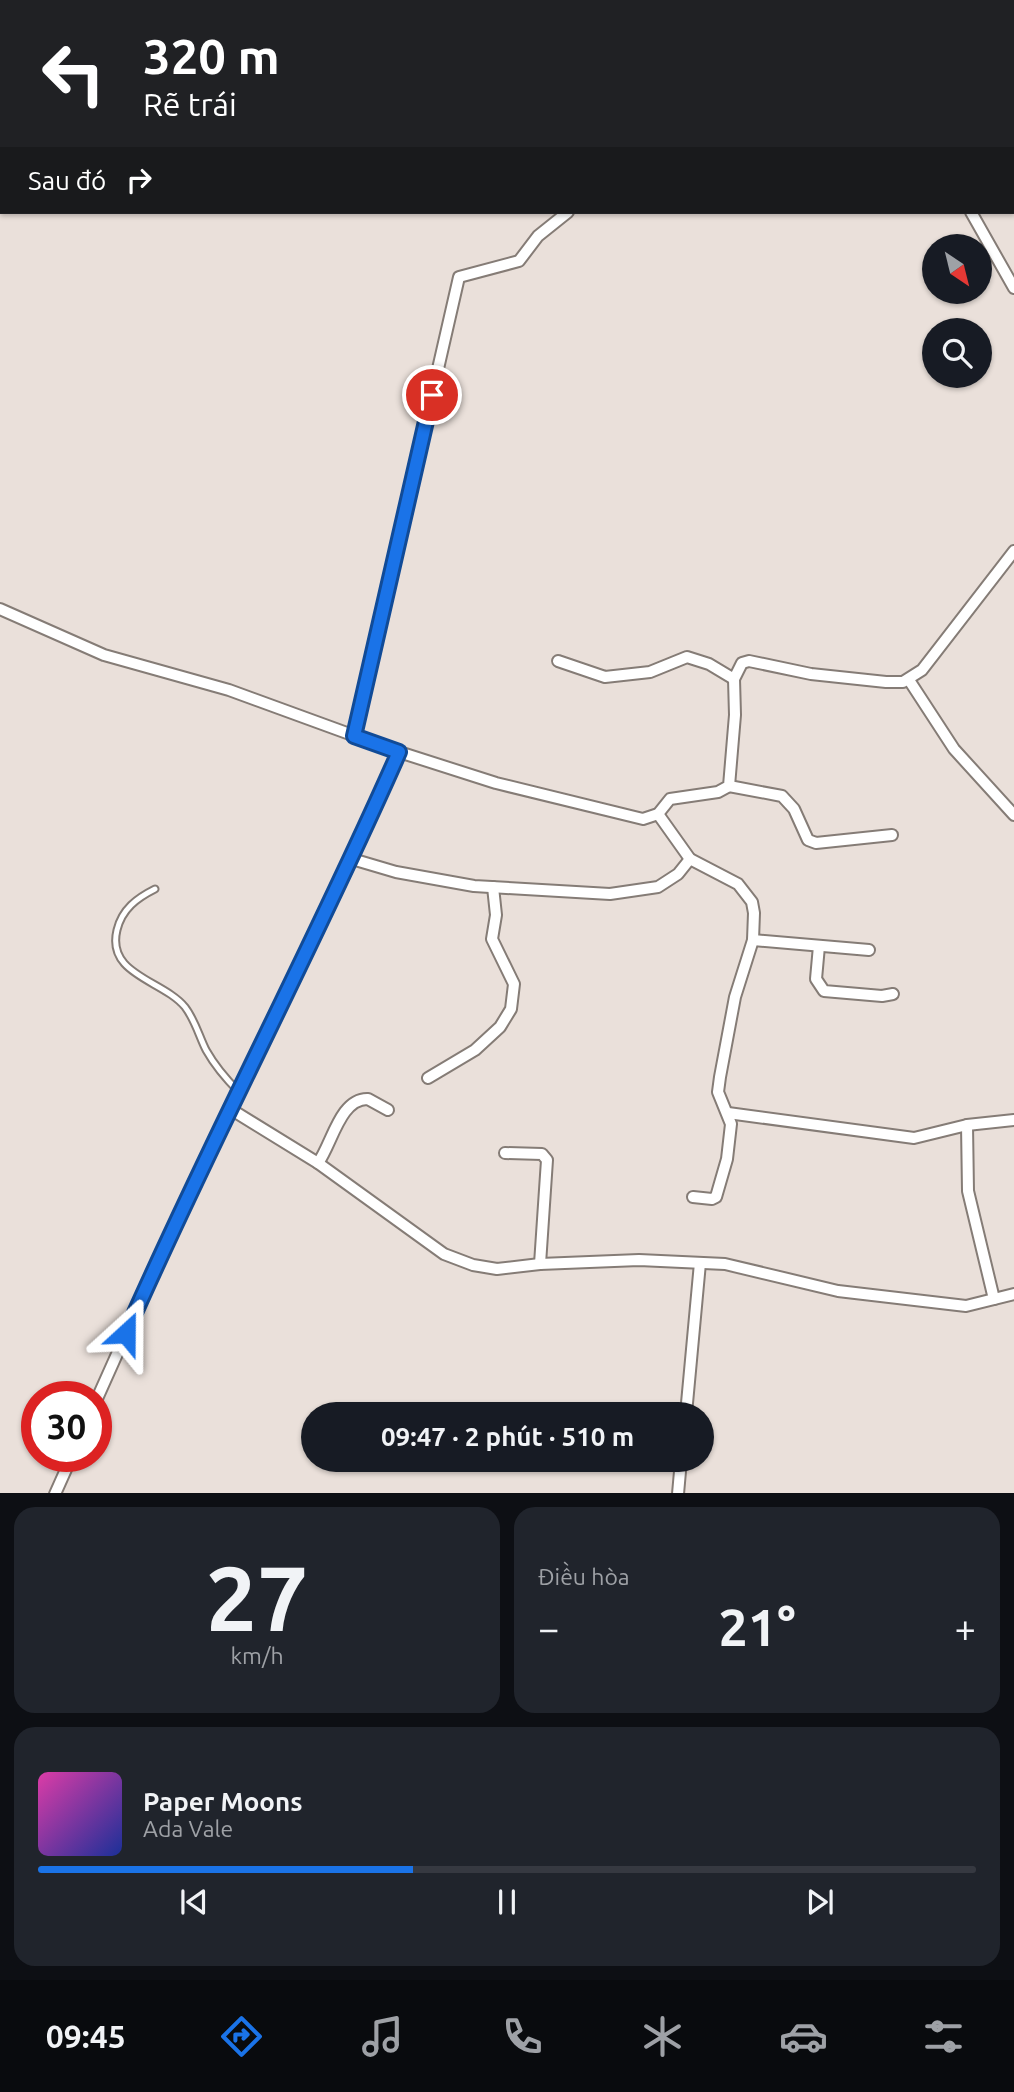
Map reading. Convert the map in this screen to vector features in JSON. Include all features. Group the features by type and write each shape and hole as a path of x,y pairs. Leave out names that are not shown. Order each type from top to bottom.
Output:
{"street":[{"path":"354,736 459,276 519,261 538,236 566,214"},
{"path":"972,214 1014,288"},
{"path":"729,786 735,715 734,679 737,669 749,661 856,680 909,680 922,670 1014,551"},
{"path":"0,609 104,655 229,690 399,752 496,783 623,816 643,818 657,814 670,799 718,792 729,786 782,796 794,809 808,840 816,843 892,835"},
{"path":"558,661 605,677 650,672 687,657 709,664 734,679"},
{"path":"909,680 954,749 1014,815"},
{"path":"105,1381 177,1220 352,859 399,752"},
{"path":"657,814 690,859 731,878 747,892 754,913 753,940 735,997 718,1091 728,1113 731,1137 718,1193 712,1199 693,1197"},
{"path":"352,859 396,872 493,887 592,894 633,892 658,887 669,881 690,859"},
{"path":"428,1078 475,1051 500,1027 511,1009 514,984 492,939 496,915 493,887"},
{"path":"753,940 869,950"},
{"path":"819,946 816,979 824,991 882,996 893,993"},
{"path":"318,1163 344,1113 351,1105 368,1099 388,1110"},
{"path":"232,1110 318,1163 455,1260 497,1269 540,1264 639,1260 739,1266 776,1278 892,1299 966,1306 1014,1294"},
{"path":"728,1113 914,1138 967,1125 1014,1120"},
{"path":"967,1125 968,1191 994,1299"},
{"path":"505,1153 542,1154 547,1160 540,1264"},
{"path":"687,1402 701,1263"},
{"path":"55,1493 65,1472"},
{"path":"678,1493 680,1472"}],"lane":[{"path":"155,889 140,896 123,914 114,940 116,952 121,962 132,971 181,1002 190,1013 208,1053 240,1093"}],"route":[{"path":"126,1333 177,1220 352,859 399,752 354,736 432,395"}]}
